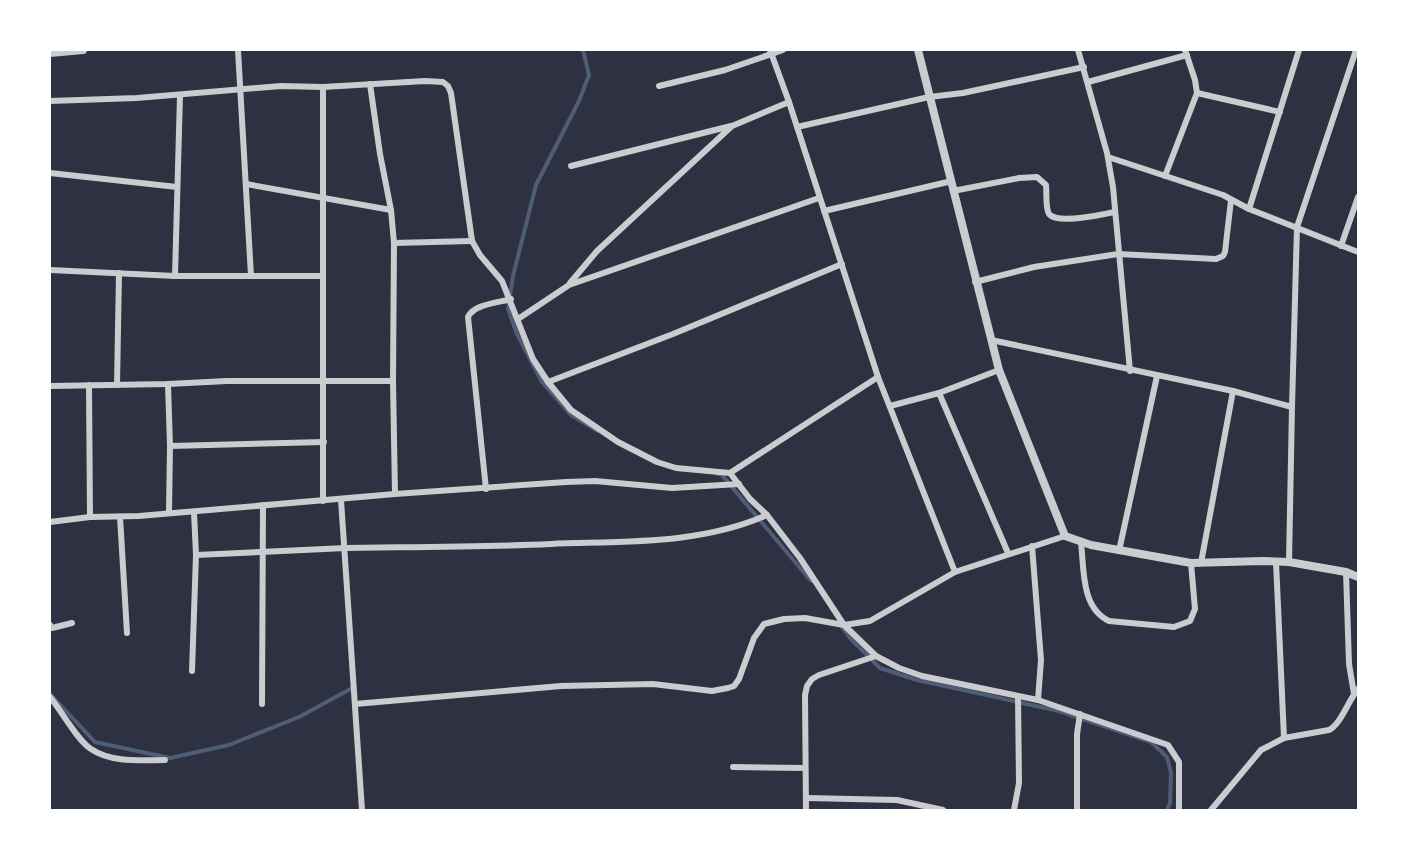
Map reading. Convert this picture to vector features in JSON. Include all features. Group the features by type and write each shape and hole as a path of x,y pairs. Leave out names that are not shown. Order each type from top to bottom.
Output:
{"street":[{"path":"50,52 83,50"},
{"path":"238,50 251,276"},
{"path":"659,86 725,70 770,51 783,50"},
{"path":"918,50 999,370 1065,536"},
{"path":"1078,50 1108,157 1130,371"},
{"path":"1249,209 1299,50"},
{"path":"1289,562 1297,227 1356,50"},
{"path":"770,51 789,102 878,377 955,572"},
{"path":"1088,82 1186,52 1197,93 1165,176"},
{"path":"797,127 929,97 963,93 1083,67"},
{"path":"50,101 180,95 281,86 322,87 443,82 448,86 472,241 480,255 502,280 533,359 571,410 618,442 650,459 676,468 730,472 878,377"},
{"path":"370,84 391,210 394,243 395,494"},
{"path":"322,87 323,501"},
{"path":"1197,93 1280,112"},
{"path":"175,276 180,95"},
{"path":"571,166 732,126 789,102"},
{"path":"569,285 597,251 732,126"},
{"path":"1108,157 1216,192 1249,209 1359,252"},
{"path":"50,173 177,187"},
{"path":"953,191 1019,178 1037,177 1047,185 1048,212 1052,216 1060,219 1115,213"},
{"path":"824,211 952,181"},
{"path":"246,184 391,210"},
{"path":"1341,246 1359,197"},
{"path":"518,320 569,285 819,198"},
{"path":"975,282 1034,267 1118,254 1216,259 1225,252 1231,200"},
{"path":"394,243 472,241"},
{"path":"548,382 673,334 842,264"},
{"path":"50,270 175,276 322,276"},
{"path":"117,385 119,273"},
{"path":"486,489 468,317 469,313 475,309 511,299"},
{"path":"991,340 1233,391 1292,407"},
{"path":"890,406 939,393 999,370"},
{"path":"1119,551 1157,376"},
{"path":"50,386 227,381 393,381"},
{"path":"168,384 169,513"},
{"path":"89,385 90,517"},
{"path":"1081,542 1090,601 1094,610 1101,617 1109,621 1174,627 1190,621 1196,609 1196,563 1233,391"},
{"path":"939,393 1008,553"},
{"path":"170,446 324,442"},
{"path":"730,472 800,558 844,625 876,656 898,668 922,676 1038,700 1164,744 1171,749 1179,762 1179,810"},
{"path":"50,522 395,494 596,481 672,488 739,484"},
{"path":"341,500 362,810"},
{"path":"262,704 263,505"},
{"path":"192,670 196,555 194,512"},
{"path":"196,555 512,546 676,538 748,523 767,515"},
{"path":"120,517 127,633"},
{"path":"355,704 561,686 652,684 712,691 728,688 734,686 739,678 754,638 764,624 784,619 805,618 844,625 862,624 880,617 955,572 1065,536 1119,551 1196,563 1289,562 1346,572 1359,577"},
{"path":"1032,546 1041,660 1038,700"},
{"path":"1276,562 1284,738"},
{"path":"1211,810 1261,750 1284,738 1329,730 1334,727 1356,691 1349,664 1346,572"},
{"path":"50,626 52,628 72,623"},
{"path":"806,810 807,686 819,675 876,656"},
{"path":"1014,810 1019,783 1018,696"},
{"path":"50,697 89,748 104,756 165,760"},
{"path":"1077,810 1077,734 1080,714"},
{"path":"733,767 805,768"},
{"path":"806,798 897,800 943,810"}],"waterway":[{"path":"583,50 589,75 579,101 536,185 513,276 508,309 517,334 542,382 571,415 598,431"},
{"path":"718,474 721,474 811,581"},
{"path":"842,627 880,668 917,680 1059,711 1151,742 1167,757 1171,773 1170,803 1167,810"},
{"path":"50,694 95,742 170,758 229,745 299,717 354,687"}]}
